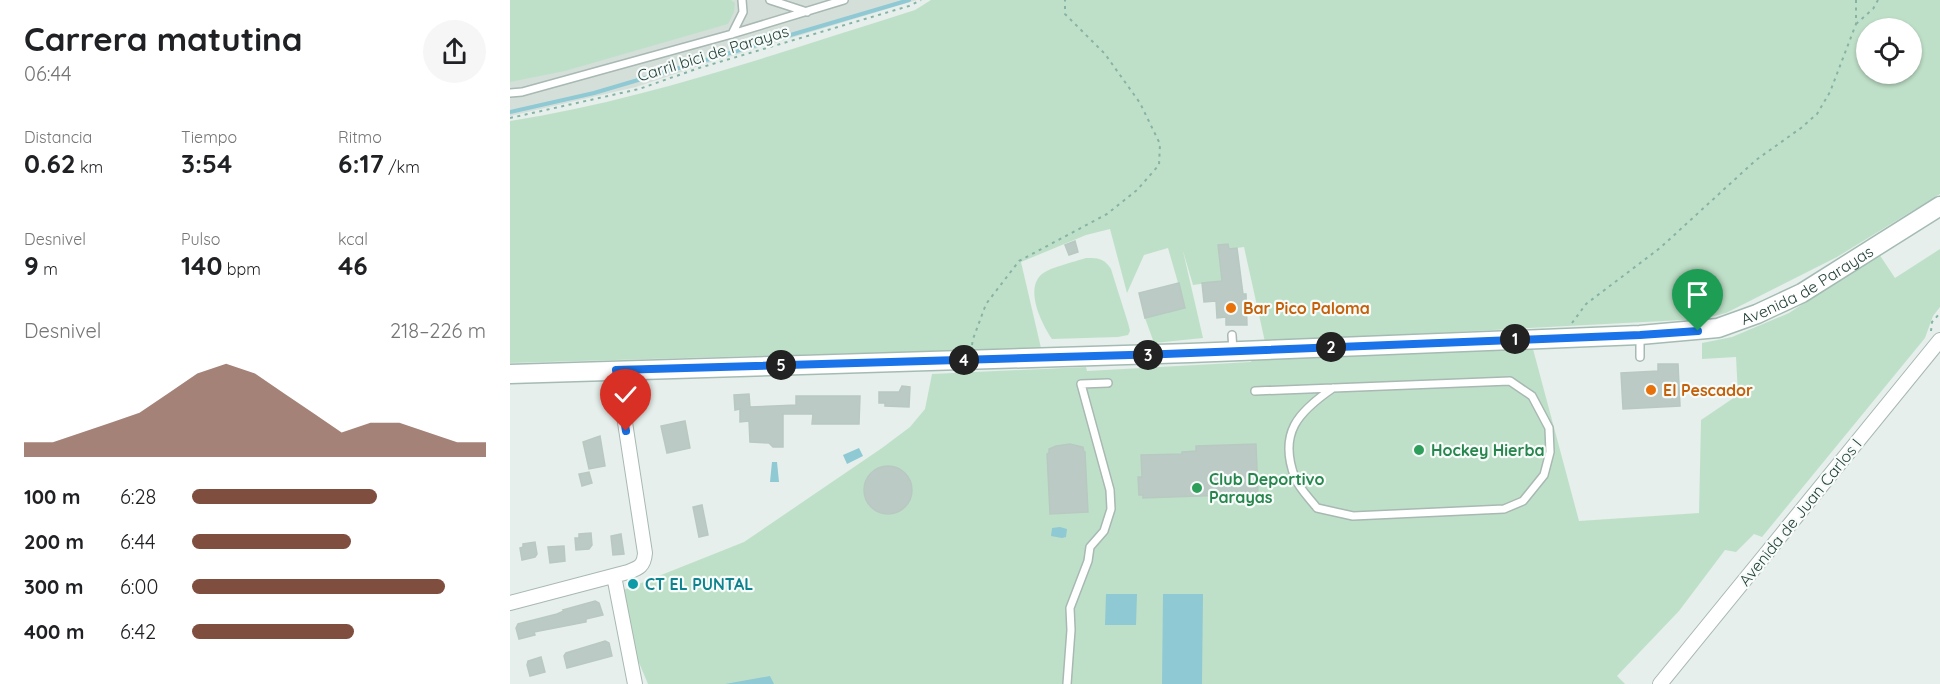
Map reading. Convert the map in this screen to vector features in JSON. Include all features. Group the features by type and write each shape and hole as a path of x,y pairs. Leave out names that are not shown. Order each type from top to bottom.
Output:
{"street":[{"name":"Avenida de Parayas","path":"510,375 972,360 1232,343 1640,335 1718,328 1757,314 1802,293 1940,206"},
{"name":"Avenida de Juan Carlos I","path":"1660,684 1940,340"},
{"path":"510,603 614,576 641,567 645,562 616,370"},
{"path":"614,576 635,684"}],"lane":[{"path":"732,34 742,12 742,0"},
{"path":"770,0 807,12"},
{"path":"510,93 522,92 732,34 844,0"},
{"path":"1640,335 1640,357"},
{"path":"1255,391 1510,381 1532,396 1549,428 1550,452 1544,475 1523,501 1504,509 1353,516 1317,508 1295,479 1288,444 1297,417 1312,402 1333,388"},
{"path":"1067,684 1071,630 1070,608 1088,561 1090,547 1104,531 1111,509 1110,490 1081,384 1108,383"}],"path":[{"name":"Carril bici de Parayas","path":"510,118 639,89 699,68 909,6 921,0"},
{"path":"972,360 973,339 986,304 1019,261 1107,214 1137,190 1159,165 1160,144 1140,103 1105,54 1065,14 1065,0"},
{"path":"1856,0 1856,18"},
{"path":"1863,18 1873,9 1878,0"},
{"path":"1561,337 1586,304 1660,248 1756,160 1817,114 1830,92 1856,24"}],"shaded area":[{"path":"510,0 917,0 636,87 510,116"}],"green space":[{"path":"510,0 731,0 735,3 734,12 728,24 565,71 510,82"},
{"path":"931,0 1940,0 1940,194 1837,257 1726,313 1702,319 1265,342 1244,247 1229,249 1228,244 1219,245 1222,281 1193,285 1183,251 1203,338 1154,343 1145,318 1185,307 1168,248 1144,255 1127,293 1110,229 1086,235 1021,262 1041,348 510,363 510,121 613,100 765,58 915,10"},
{"name":"Club Deportivo Parayas","path":"1940,249 1940,307 1933,316 1925,338 1762,537 1754,534 1736,552 1725,550 1679,611 1617,676 1625,684 648,684 637,658 621,591 744,542 882,448 910,427 925,409 932,374 1086,367 1087,371 1251,362 1252,359 1533,349 1579,521 1699,513 1701,420 1738,395 1736,357 1702,359 1702,343 1732,337 1789,313 1879,254 1895,278"},
{"path":"1086,258 1100,259 1111,269 1130,331 1128,335 1118,337 1052,339 1036,306 1037,280 1051,269"}],"water":[{"path":"859,448 863,456 847,464 843,455"},
{"path":"772,462 777,462 779,482 770,482"},
{"path":"1052,528 1067,529 1066,537 1051,536"},
{"path":"1106,594 1137,594 1136,625 1105,625"},
{"path":"1163,594 1203,594 1202,684 1162,684"},
{"path":"770,676 774,684 725,684"}],"building":[{"path":"1075,241 1078,252 1069,255 1065,245"},
{"path":"1228,244 1229,249 1237,248 1243,294 1246,294 1247,325 1226,325 1226,317 1217,318 1216,301 1204,302 1202,283 1222,281 1218,245"},
{"path":"1179,283 1185,308 1145,318 1139,293"},
{"name":"El Pescador","path":"1658,364 1678,364 1680,406 1623,409 1621,373 1658,371"},
{"path":"902,386 910,387 909,407 885,406 885,403 879,403 879,392 899,392"},
{"path":"749,394 750,407 796,405 796,396 860,396 859,424 812,424 813,414 783,414 783,447 773,447 769,443 750,442 749,421 740,422 740,409 735,410 734,395"},
{"path":"685,421 690,448 667,453 661,426"},
{"path":"600,436 605,466 589,469 583,442"},
{"path":"1070,444 1083,447 1085,452 1088,512 1050,514 1047,454 1049,449"},
{"path":"1256,444 1258,494 1143,498 1143,495 1139,495 1138,477 1142,477 1141,455 1182,454 1182,452 1196,451 1196,446"},
{"path":"888,466 905,473 912,490 905,507 888,514 871,507 864,490 871,473"},
{"path":"589,472 592,483 582,486 579,474"},
{"path":"702,505 708,535 699,537 693,507"},
{"path":"591,533 592,545 589,549 576,550 575,538 579,538 579,534"},
{"path":"621,534 624,554 613,555 611,536"},
{"path":"535,542 537,554 535,557 522,560 520,548 523,544"},
{"path":"564,546 565,561 550,563 548,547"},
{"path":"595,601 599,603 603,615 586,619 586,622 534,632 535,635 519,639 516,628 518,624"},
{"path":"605,641 609,643 612,656 567,668 564,656 566,653"},
{"path":"541,657 545,672 530,676 528,661"}],"waterway":[{"path":"510,112 594,93 909,0"}],"place":[{"name":"Bar Pico Paloma","path":"1231,308"},
{"name":"El Pescador","path":"1651,390"},
{"name":"Hockey Hierba","path":"1419,450"},
{"name":"Club Deportivo Parayas","path":"1197,488"},
{"name":"CT EL PUNTAL","path":"633,584"}],"route":[{"path":"626,431 616,370 1190,353 1698,331"}]}
